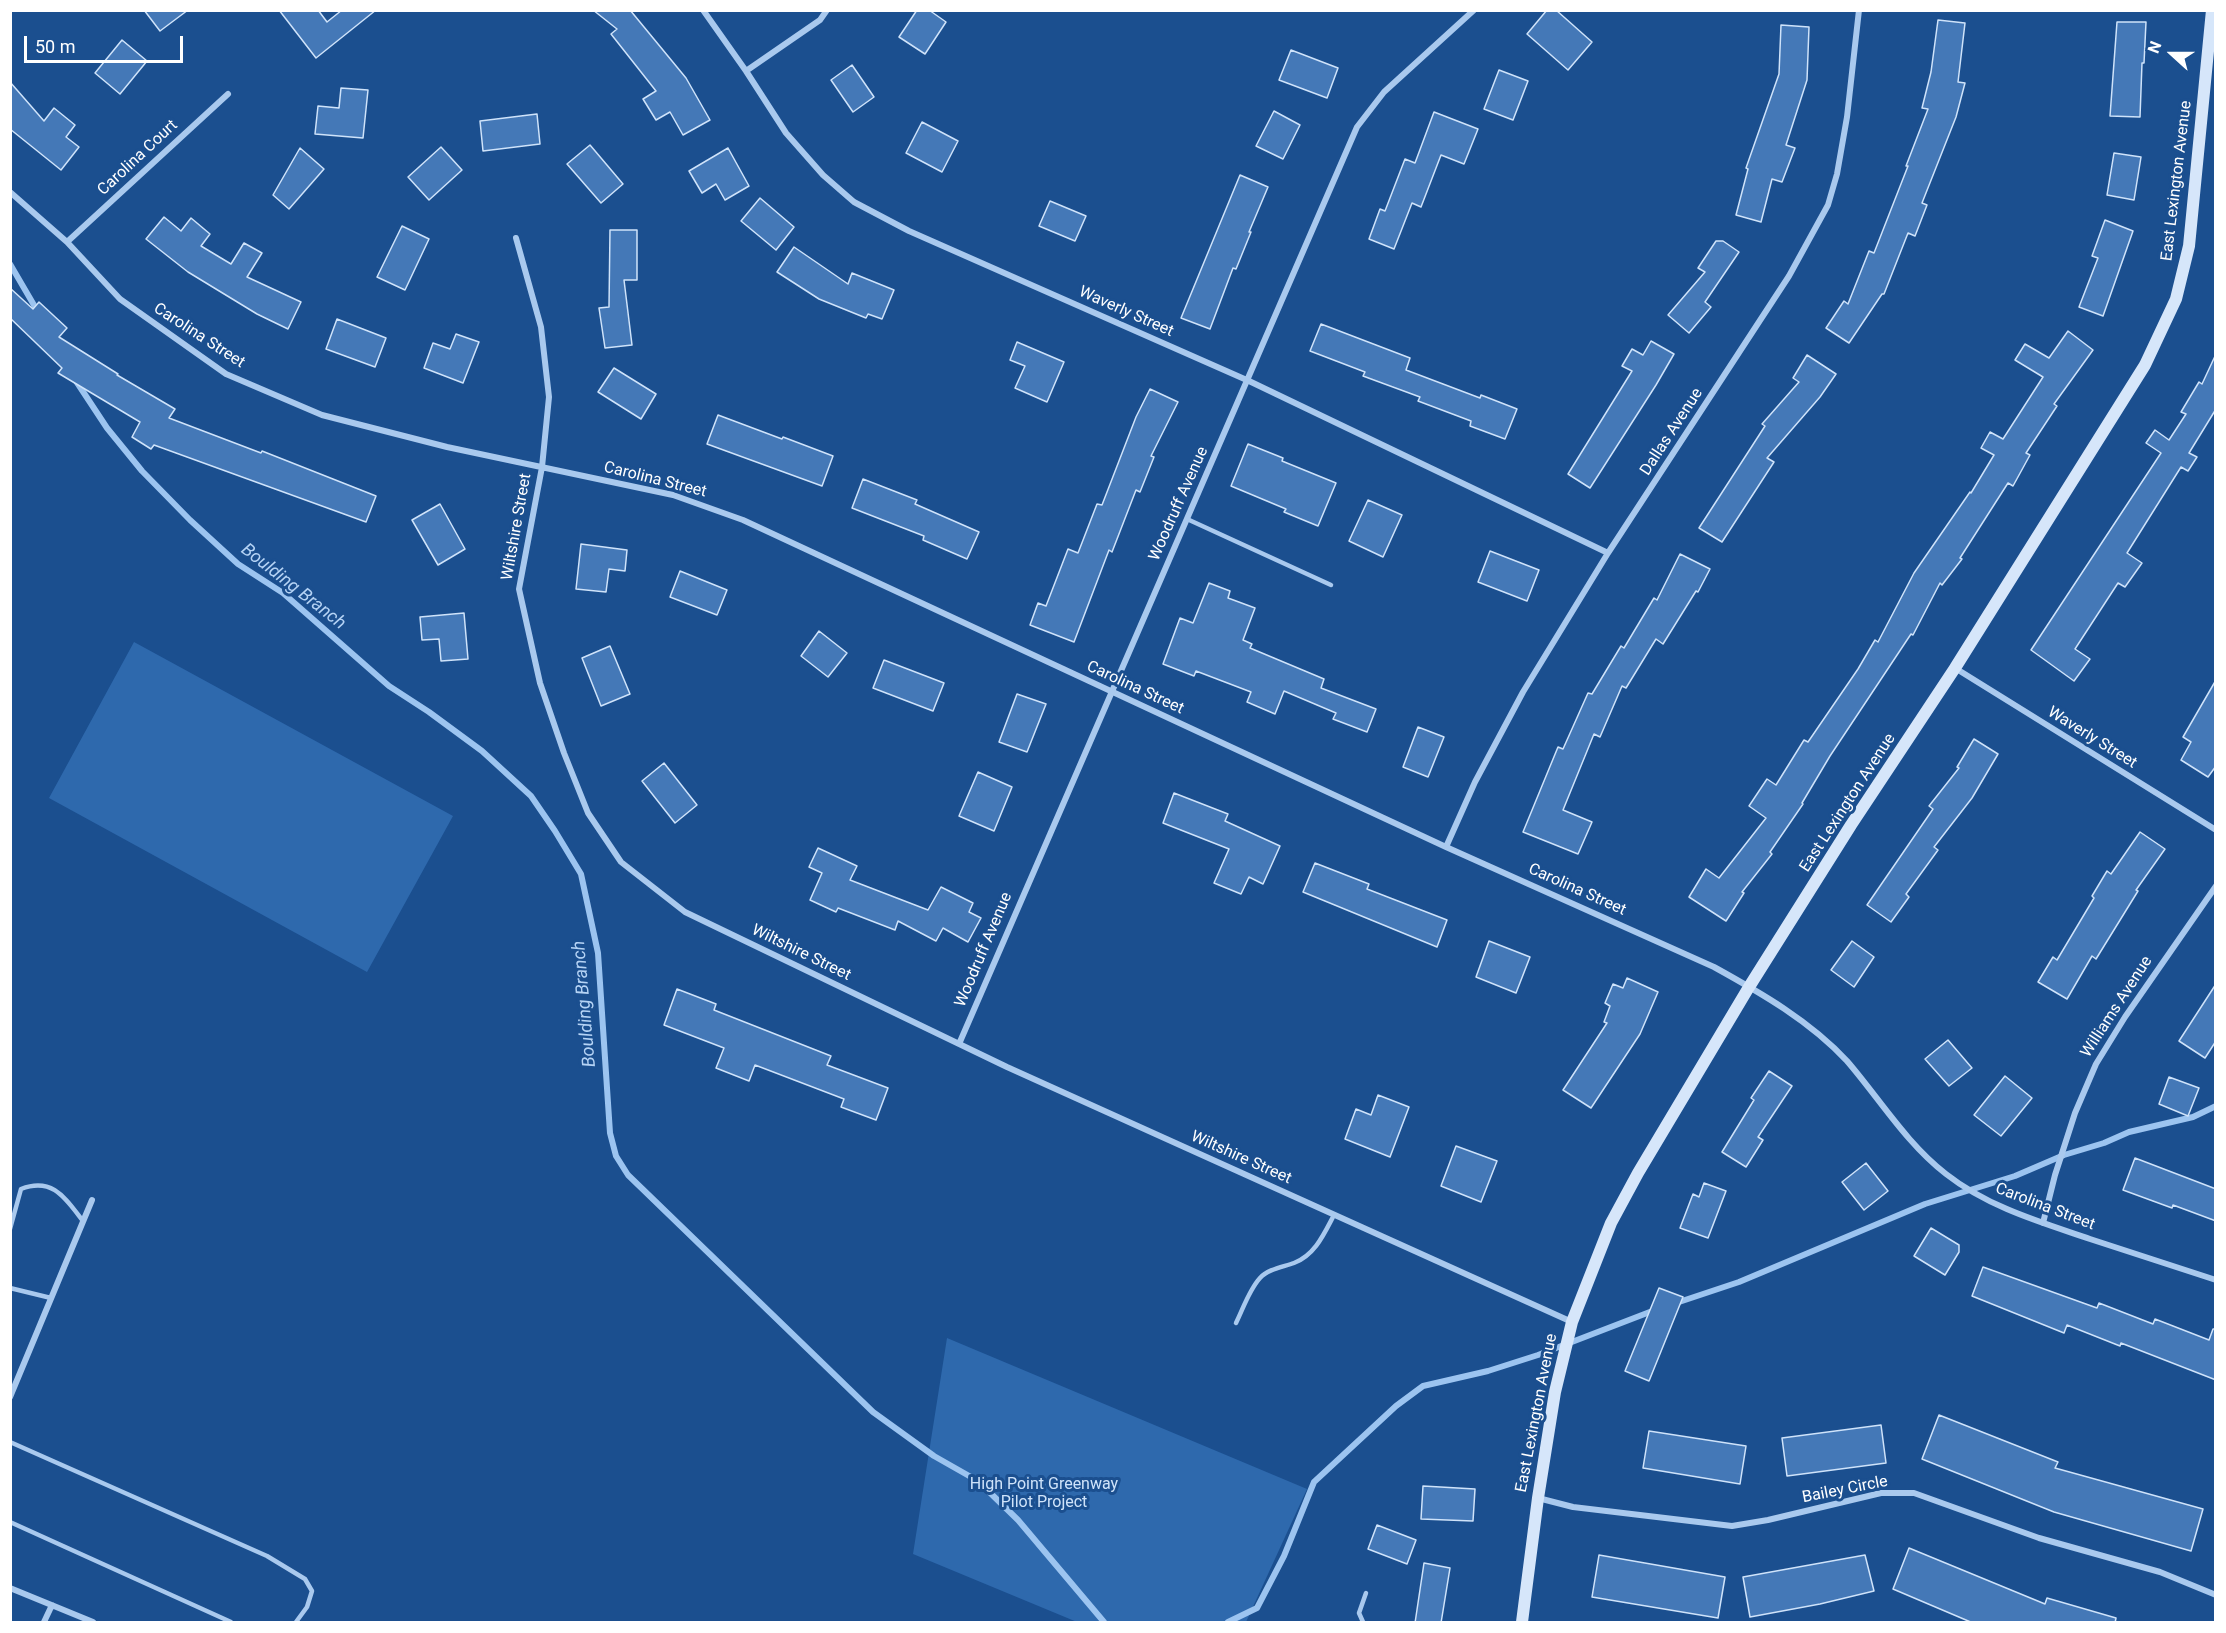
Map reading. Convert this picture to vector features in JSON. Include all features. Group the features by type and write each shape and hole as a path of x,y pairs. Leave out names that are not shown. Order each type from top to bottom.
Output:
{"main road":[{"name":"East Lexington Avenue","path":"1522,1623 1538,1498 1555,1392 1572,1322 1616,1213 1749,987 1851,825 1955,668 2145,365 2176,299 2189,246 2212,10"}],"street":[{"name":"Waverly Street","path":"703,10 786,133 823,175 854,202 909,231 1249,381 1608,553"},
{"path":"746,71 820,20 827,10"},
{"name":"Woodruff Avenue","path":"958,1044 1110,691 1249,381 1357,127 1384,92 1474,10"},
{"name":"Dallas Avenue","path":"1446,846 1475,782 1523,692 1608,553 1784,285 1828,205 1837,174 1847,117 1859,10"},
{"name":"Carolina Court","path":"67,242 228,94"},
{"name":"Carolina Street","path":"10,192 67,242 120,299 226,374 322,416 447,447 673,495 743,520 1446,846 1714,967 1799,1018 1845,1060 1914,1144 1946,1174 1997,1206 2216,1280"},
{"name":"Wiltshire Street","path":"516,238 541,327 549,397 542,467 519,589 540,682 564,753 588,813 621,861 685,912 958,1044 1572,1322"},
{"name":"Waverly Street","path":"1955,668 2216,830"},
{"name":"Williams Avenue","path":"2043,1223 2055,1175 2072,1123 2096,1064 2125,1017 2216,886"},
{"path":"10,1397 92,1200"},
{"name":"Bailey Circle","path":"1538,1498 1573,1507 1732,1526 1768,1520 1881,1493 1914,1493 2039,1538 2160,1572 2216,1595"},
{"path":"10,1588 93,1623"},
{"path":"44,1623 52,1605"}],"lane":[{"path":"1187,519 1331,585"},
{"path":"10,1229 21,1189 34,1184 56,1189 83,1221"},
{"path":"1236,1323 1260,1278 1271,1271 1296,1263 1308,1255 1320,1241 1334,1215"},
{"path":"10,1288 51,1298"},
{"path":"10,1442 267,1556 296,1574 305,1580 312,1592 307,1607 296,1623"},
{"path":"10,1522 231,1623"},
{"path":"1363,1623 1359,1613 1366,1593"}],"green space":[{"path":"134,642 453,816 367,972 49,798"},
{"name":"High Point Greenway Pilot Project","path":"947,1338 1307,1489 1246,1622 1077,1622 913,1554"}],"building":[{"path":"144,10 188,10 160,31"},
{"path":"279,10 318,10 327,22 342,10 376,10 316,58"},
{"path":"593,10 630,10 686,78 710,120 683,135 670,112 656,120 643,99 656,91 611,34 617,29"},
{"path":"917,10 929,10 946,22 925,54 899,37"},
{"path":"1547,10 1556,10 1592,42 1568,70 1527,34"},
{"path":"1938,20 1965,23 1958,82 1965,83 1956,117 1922,203 1927,205 1915,236 1908,233 1884,294 1849,343 1826,328 1844,301 1848,304 1869,251 1874,253 1908,166 1906,166 1928,109 1922,108 1931,72"},
{"path":"2117,22 2146,22 2140,117 2110,116"},
{"path":"1781,25 1809,27 1807,80 1786,145 1795,148 1782,182 1772,179 1761,222 1736,215 1748,169 1746,168 1779,74"},
{"path":"122,40 147,61 120,94 95,73"},
{"path":"1291,50 1338,68 1327,98 1279,80"},
{"path":"852,65 874,97 853,112 831,80"},
{"path":"1499,70 1528,81 1513,120 1484,109"},
{"path":"10,82 44,121 54,108 75,125 66,137 79,147 61,170 10,129"},
{"path":"341,88 368,90 363,138 315,134 318,106 339,108"},
{"path":"1274,111 1300,125 1283,159 1256,146"},
{"path":"1434,112 1478,129 1464,164 1441,155 1421,207 1412,203 1394,249 1369,239 1380,209 1385,211 1405,159 1415,163"},
{"path":"537,114 540,144 483,151 480,121"},
{"path":"922,122 958,141 942,172 906,153"},
{"path":"590,145 623,184 601,203 567,164"},
{"path":"441,147 462,170 429,200 408,177"},
{"path":"300,148 324,169 289,209 273,195"},
{"path":"728,148 749,186 725,200 716,184 702,193 689,171"},
{"path":"2114,153 2141,157 2134,200 2107,195"},
{"path":"1240,175 1268,187 1210,329 1181,318"},
{"path":"760,198 794,227 776,250 741,221"},
{"path":"1050,201 1086,216 1075,241 1039,226"},
{"path":"164,217 181,231 191,218 210,234 201,246 231,264 244,243 262,253 247,277 301,302 288,329 257,314 188,272 146,239"},
{"path":"2105,220 2133,231 2103,316 2079,307 2098,258 2092,256"},
{"path":"402,226 429,239 405,290 377,277"},
{"path":"610,230 637,230 637,280 624,280 632,345 605,348 599,308 609,307"},
{"path":"1716,241 1723,241 1739,252 1705,302 1711,307 1689,333 1668,315 1705,272 1698,268"},
{"path":"794,247 848,284 852,273 894,290 882,319 868,314 866,318 819,299 777,272"},
{"path":"10,288 33,309 39,302 67,328 59,337 175,409 169,418 261,453 262,451 376,496 366,522 154,445 151,449 132,437 140,422 58,373 62,368 10,318"},
{"path":"337,319 386,338 375,367 326,349"},
{"path":"1321,324 1410,358 1406,370 1480,398 1481,395 1517,409 1505,439 1470,426 1471,421 1418,401 1420,397 1363,376 1365,372 1310,351"},
{"path":"2068,331 2093,350 2054,404 2057,406 2026,453 2030,455 2013,486 2008,483 1960,558 1962,559 1942,585 1940,583 1913,635 1911,634 1830,756 1803,804 1770,852 1772,854 1742,892 1744,893 1726,921 1689,897 1706,869 1719,878 1766,818 1749,806 1767,779 1776,785 1804,740 1808,742 1858,669 1875,640 1878,642 1914,573 1971,493 1994,455 1981,448 1990,432 2003,439 2043,377 2015,360 2025,344 2049,358"},
{"path":"456,334 479,342 463,383 424,368 433,343 450,349"},
{"path":"1651,341 1674,354 1590,488 1568,474 1632,371 1622,366 1632,349 1643,355"},
{"path":"1017,342 1064,362 1047,402 1015,388 1025,366 1010,360"},
{"path":"2216,354 2216,409 2189,453 2197,457 2188,471 2181,467 2127,553 2142,563 2125,587 2118,583 2075,649 2090,659 2074,681 2031,650 2161,453 2146,443 2155,430 2169,440 2186,414 2181,412 2199,382 2202,384"},
{"path":"1807,355 1836,374 1820,397 1767,458 1774,462 1722,542 1699,528 1765,426 1762,424 1799,382 1793,378"},
{"path":"614,368 656,394 641,419 598,392"},
{"path":"1150,389 1178,402 1151,456 1154,457 1140,492 1136,490 1112,552 1109,550 1074,642 1030,625 1038,603 1046,606 1068,549 1078,553 1097,504 1102,505 1136,417"},
{"path":"718,415 833,456 822,486 707,444"},
{"path":"1248,444 1336,483 1318,526 1284,512 1286,509 1231,486"},
{"path":"863,479 917,500 915,504 979,532 967,559 923,540 924,536 852,508"},
{"path":"1368,500 1402,515 1383,557 1349,541"},
{"path":"440,504 465,549 438,565 412,520"},
{"path":"581,544 627,550 625,571 609,569 606,592 576,589"},
{"path":"1490,551 1539,570 1527,601 1478,582"},
{"path":"1680,554 1710,569 1698,592 1696,591 1663,644 1656,639 1626,688 1622,686 1600,737 1594,734 1563,810 1592,822 1578,854 1523,832 1558,747 1563,749 1588,693 1592,694 1621,646 1624,648 1654,598 1657,600"},
{"path":"680,571 727,590 717,615 670,597"},
{"path":"1209,583 1230,591 1228,598 1255,608 1243,640 1252,644 1250,648 1324,679 1321,688 1376,709 1367,732 1333,719 1336,713 1284,691 1275,714 1247,702 1251,692 1196,671 1194,676 1163,664 1180,618 1193,623"},
{"path":"464,613 468,659 441,661 439,639 422,640 420,617"},
{"path":"819,631 847,653 828,677 801,656"},
{"path":"610,646 630,694 601,706 582,658"},
{"path":"884,660 944,683 933,711 873,688"},
{"path":"2216,680 2216,766 2208,777 2181,760 2191,742 2183,737"},
{"path":"1017,694 1046,704 1027,752 999,742"},
{"path":"1418,727 1444,737 1428,777 1403,767"},
{"path":"1974,739 1998,754 1972,798 1934,847 1938,850 1906,894 1909,897 1891,922 1867,905 1933,809 1929,806 1959,768 1957,767"},
{"path":"664,763 697,805 675,823 642,781"},
{"path":"978,772 1012,787 994,831 959,816"},
{"path":"1174,793 1228,814 1225,821 1280,846 1263,884 1249,877 1241,894 1214,883 1229,849 1163,823"},
{"path":"2140,832 2165,849 2136,890 2138,891 2096,959 2092,956 2067,999 2038,982 2053,957 2057,960 2094,898 2092,896 2107,871 2111,874"},
{"path":"818,848 857,866 850,880 928,910 941,887 973,903 969,912 981,918 968,942 943,928 936,941 898,921 895,930 838,908 836,912 810,900 822,873 809,867"},
{"path":"1315,863 1369,884 1367,889 1447,920 1437,947 1303,892"},
{"path":"1489,941 1530,957 1516,993 1476,977"},
{"path":"1852,941 1874,957 1854,987 1831,970"},
{"path":"1627,978 1658,992 1640,1034 1591,1108 1563,1090 1607,1023 1604,1022 1610,1006 1605,1003 1613,984 1623,988"},
{"path":"2216,984 2216,1041 2205,1058 2179,1041"},
{"path":"677,989 716,1004 714,1010 831,1056 827,1065 888,1088 876,1120 841,1107 844,1099 755,1065 749,1081 716,1068 724,1048 664,1025"},
{"path":"1948,1040 1972,1068 1949,1086 1925,1059"},
{"path":"1769,1071 1792,1086 1758,1137 1763,1140 1746,1167 1722,1152 1754,1100 1751,1098"},
{"path":"2005,1076 2032,1098 2001,1136 1974,1115"},
{"path":"2169,1077 2199,1088 2188,1116 2159,1104"},
{"path":"1378,1095 1409,1107 1390,1157 1345,1139 1356,1109 1371,1115"},
{"path":"1456,1146 1497,1161 1481,1202 1441,1186"},
{"path":"2135,1158 2216,1189 2216,1221 2123,1190"},
{"path":"1866,1163 1888,1191 1864,1210 1842,1182"},
{"path":"1704,1183 1726,1191 1708,1238 1680,1228 1693,1194 1699,1197"},
{"path":"1931,1228 1959,1245 1959,1252 1945,1275 1914,1256"},
{"path":"1983,1267 2097,1308 2099,1303 2153,1324 2155,1319 2209,1340 2213,1329 2216,1329 2216,1380 2121,1343 2120,1346 2067,1325 2064,1333 1972,1296"},
{"path":"1659,1288 1683,1297 1649,1381 1625,1371"},
{"path":"1939,1415 2058,1462 2055,1468 2203,1509 2191,1551 2054,1512 1922,1459"},
{"path":"1881,1425 1886,1463 1787,1476 1782,1438"},
{"path":"1649,1431 1746,1446 1740,1484 1643,1468"},
{"path":"1423,1486 1475,1489 1473,1521 1421,1519"},
{"path":"1377,1525 1416,1540 1407,1564 1368,1549"},
{"path":"1909,1548 2045,1604 2047,1598 2116,1618 2115,1623 1973,1623 1893,1589"},
{"path":"1599,1555 1725,1577 1718,1618 1592,1597"},
{"path":"1865,1555 1874,1591 1750,1617 1743,1577"},
{"path":"1424,1563 1450,1568 1441,1623 1415,1623"}],"waterway":[{"name":"Boulding Branch","path":"10,264 38,312"},
{"name":"Boulding Branch","path":"76,381 107,428 142,471 238,564 283,593 389,686 482,751 531,796 581,874 598,953 610,1133 616,1156 628,1175 873,1412 934,1456 978,1481 1018,1520 1104,1622"},
{"path":"1676,1303 1739,1282 1925,1204 2015,1176 2064,1155 2104,1143 2129,1132 2193,1117 2216,1106"},
{"path":"1228,1622 1257,1608 1284,1556 1314,1482 1396,1406 1423,1386 1488,1371 1538,1355 1655,1310"}]}
